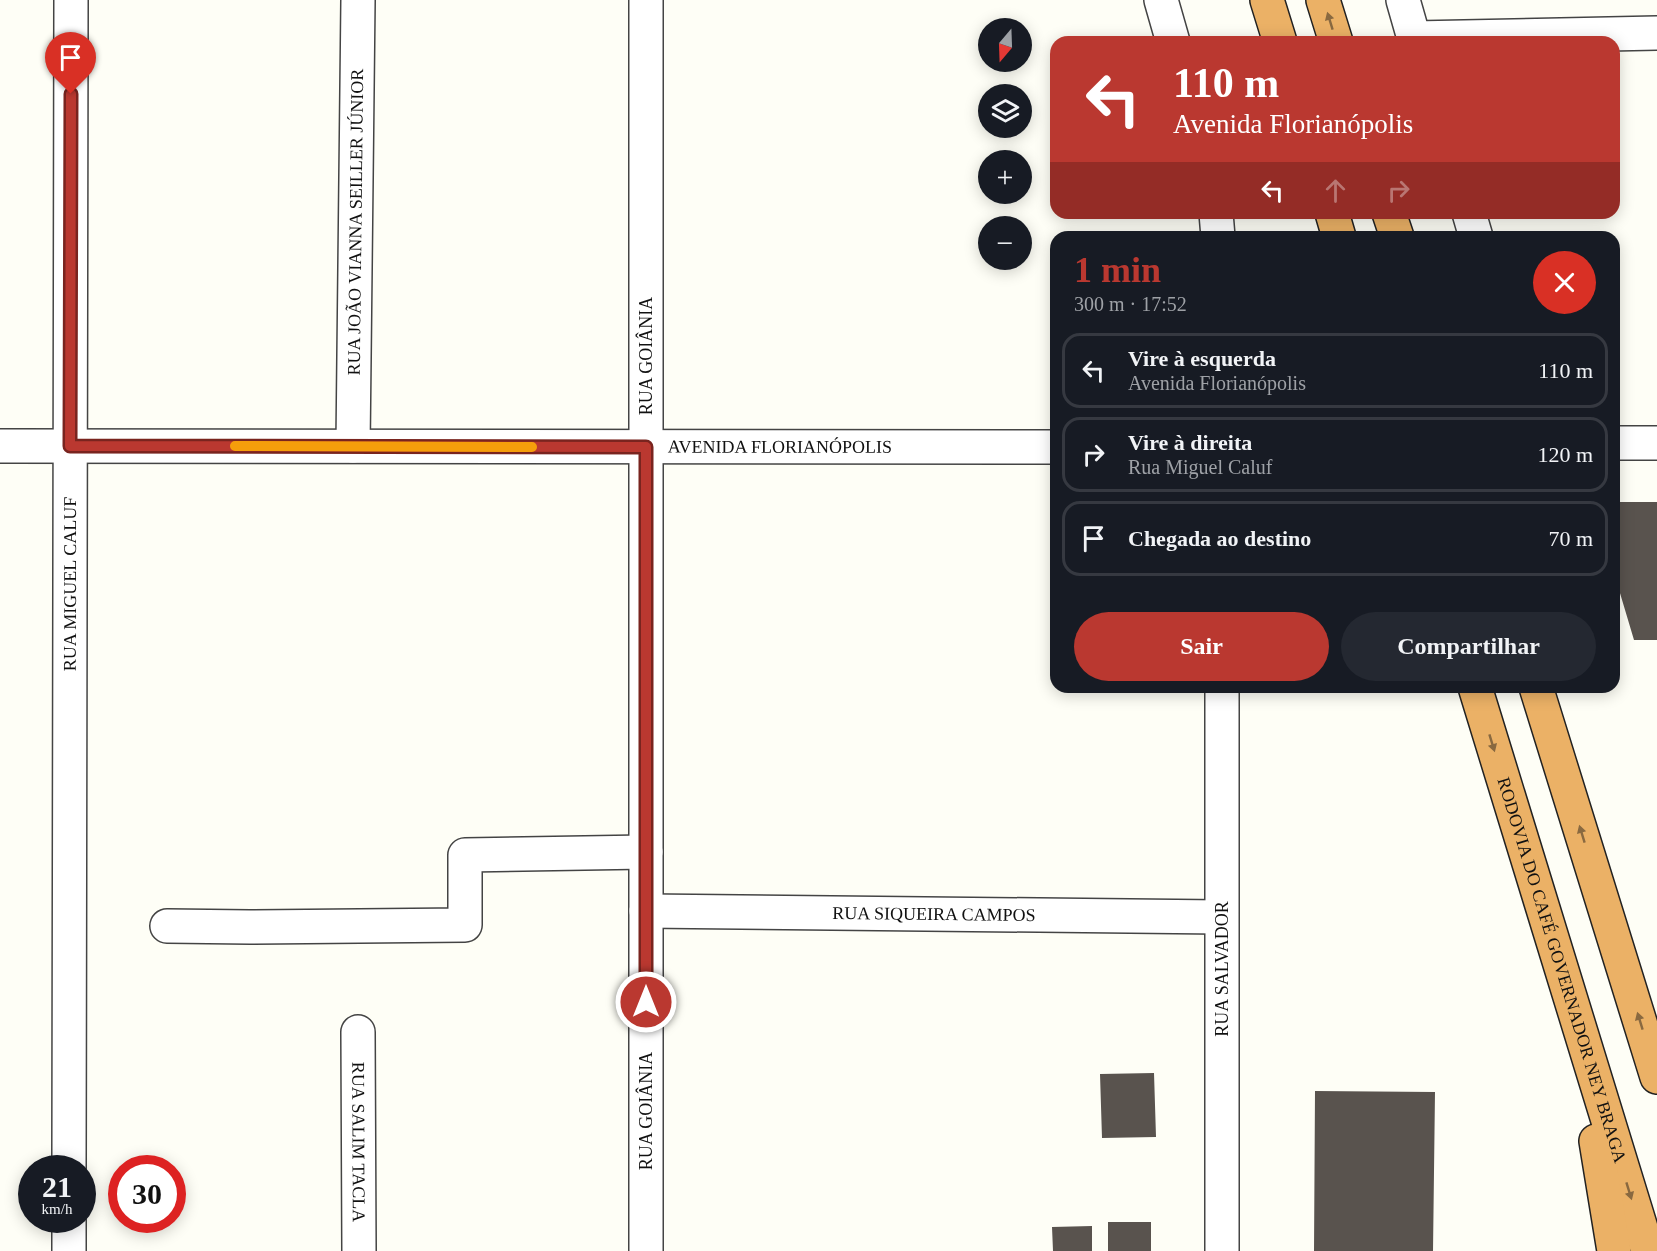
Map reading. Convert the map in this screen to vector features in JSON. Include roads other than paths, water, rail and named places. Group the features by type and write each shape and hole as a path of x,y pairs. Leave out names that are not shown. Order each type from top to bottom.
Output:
{"highway":[{"path":"1267,0 1278,36"},
{"path":"1323,0 1334,36"},
{"name":"RODOVIA DO CAFÉ GOVERNADOR NEY BRAGA","path":"1477,693 1648,1251"},
{"path":"1538,693 1657,1077"},
{"path":"1575,1017 1614,1251"}],"street":[{"name":"RUA MIGUEL CALUF","path":"69,1155 71,0"},
{"name":"RUA JOÃO VIANNA SEILLER JÚNIOR","path":"353,446 358,0"},
{"name":"RUA GOIÂNIA","path":"645,1251 646,0"},
{"path":"1161,0 1171,36"},
{"path":"1403,0 1414,36"},
{"path":"1553,36 1657,33"},
{"path":"1620,443 1657,443"},
{"name":"AVENIDA FLORIANÓPOLIS","path":"0,446 1050,447"},
{"name":"RUA SALVADOR","path":"1221,693 1222,1251"},
{"path":"167,926 465,924 465,855 646,852"},
{"name":"RUA SIQUEIRA CAMPOS","path":"646,911 1221,917"},
{"name":"RUA SALIM TACLA","path":"358,1032 359,1251"},
{"path":"69,1233 69,1251"}]}
